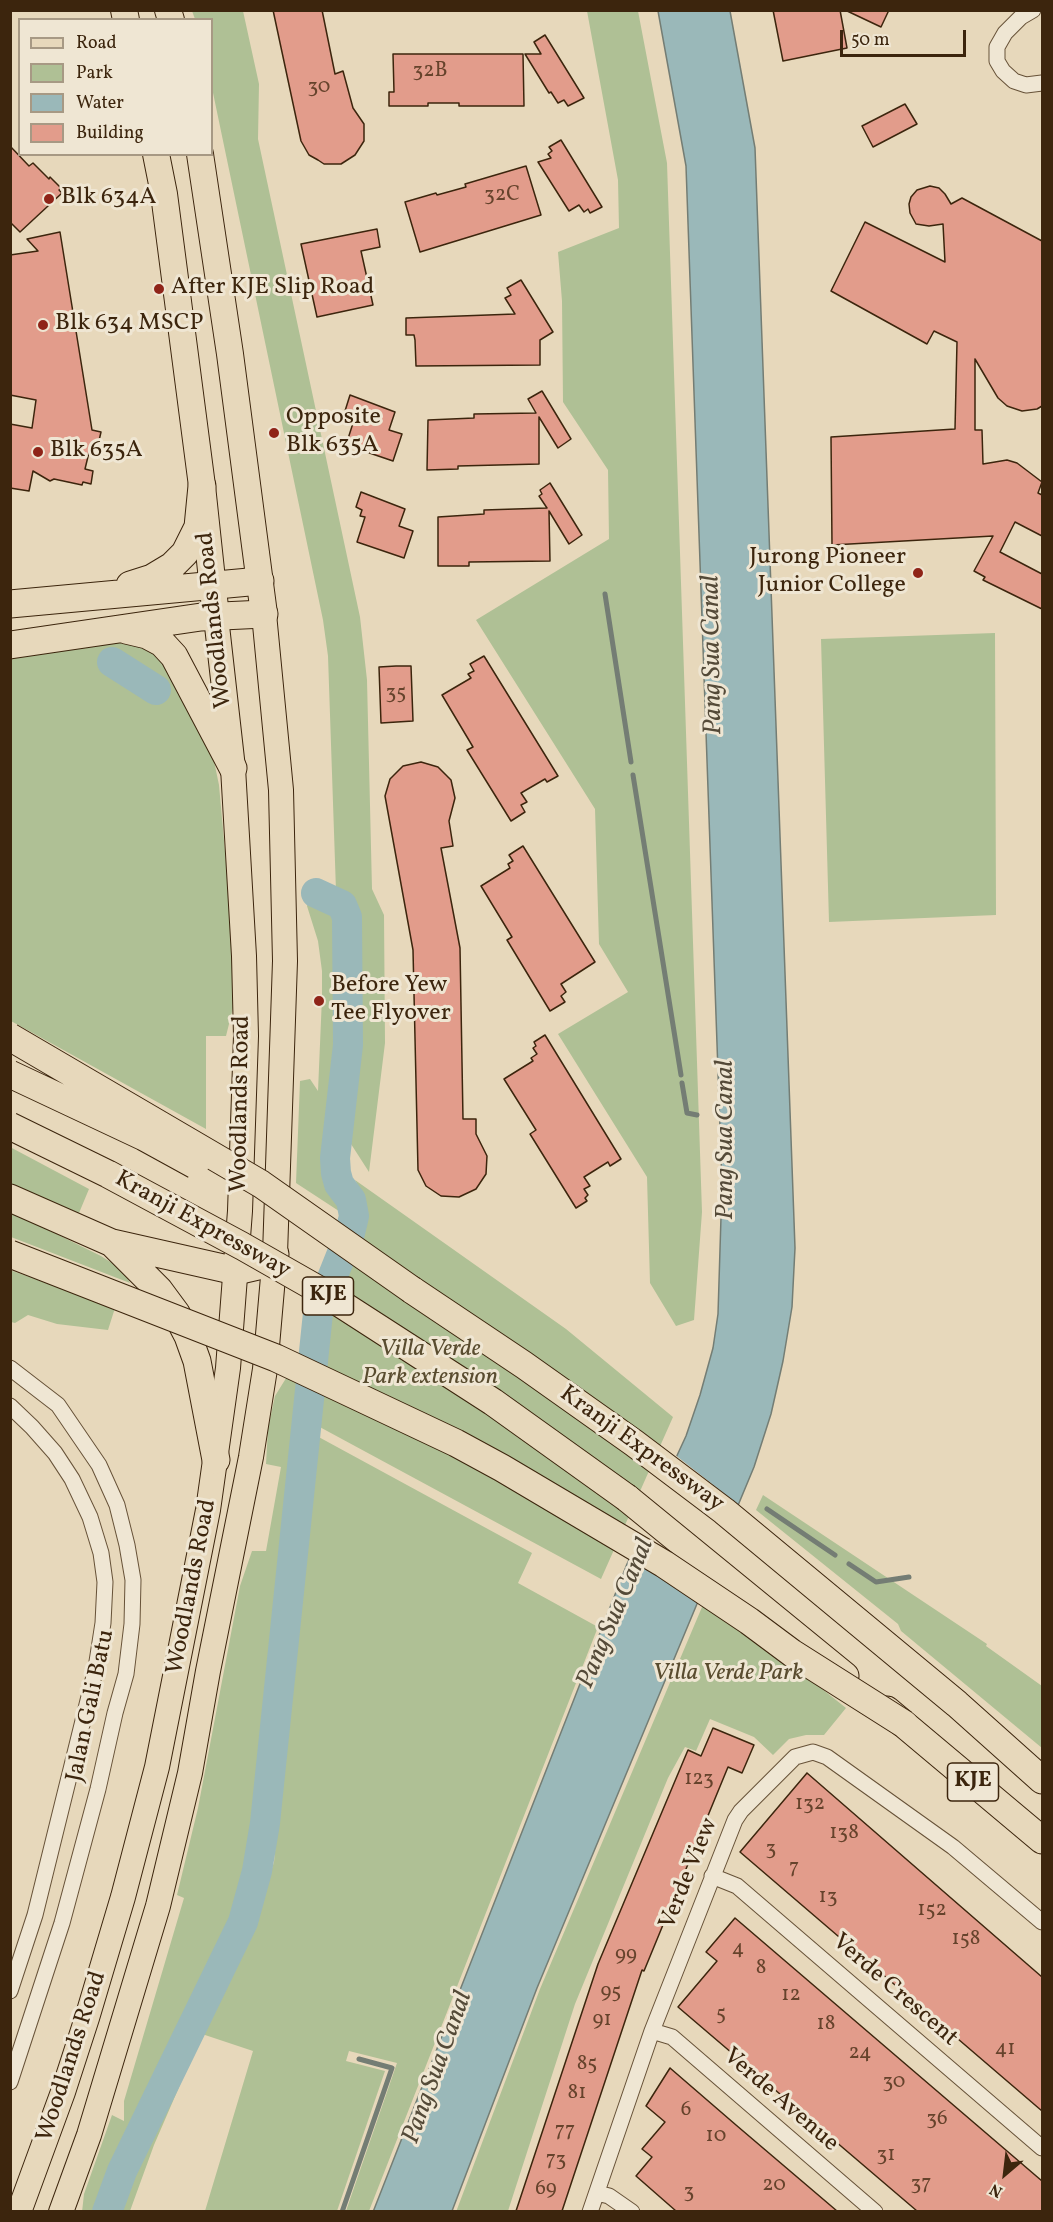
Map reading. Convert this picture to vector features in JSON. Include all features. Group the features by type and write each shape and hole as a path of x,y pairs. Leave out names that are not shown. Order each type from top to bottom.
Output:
{"highway":[{"name":"Woodlands Road","path":"156,156 164,194 202,486 216,616"},
{"name":"Woodlands Road","path":"201,156 264,614"},
{"path":"85,596 143,582 172,566 185,553 198,527 202,486"},
{"path":"10,604 260,581"},
{"path":"10,645 216,616 264,614"},
{"path":"119,628 147,635 162,643 174,656 233,768"},
{"path":"10,1037 261,1184 412,1290"},
{"name":"Kranji Expressway","path":"10,1074 144,1137 309,1230 412,1290 542,1378 634,1443 724,1511 957,1704 1042,1780"},
{"name":"Kranji Expressway","path":"10,1126 108,1174 243,1246 321,1291 493,1402 627,1498 1042,1840"},
{"path":"10,1198 112,1243 236,1271 262,1265 274,1254"},
{"path":"112,1243 159,1290 176,1313 188,1336 197,1361 216,1460"},
{"path":"10,1254 276,1358 456,1443 664,1564 741,1614 792,1653 904,1724"}],"main road":[{"name":"Woodlands Road","path":"61,2211 89,2135 161,1895 190,1773 251,1457 265,1369 274,1254 285,961 285,884 281,790 264,614"},
{"name":"Woodlands Road","path":"19,2211 63,2092 126,1886 157,1767 216,1460 228,1368 236,1271 246,1036 233,768 216,616"},
{"path":"228,1368 233,1358 244,1351 257,1354 265,1369"}],"street":[{"path":"1033,10 1021,17 1005,33 997,47 998,61 1003,72 1014,81 1026,85 1042,83"},
{"name":"Jalan Gali Batu","path":"10,1368 58,1405 99,1465 117,1505 133,1580 132,1624 126,1674 98,1789 62,1923 10,2082"},
{"name":"Jalan Gali Batu","path":"10,1406 55,1453 72,1479 90,1517 102,1553 105,1582 103,1623 96,1668 35,1915 10,1991"},
{"name":"Verde View","path":"590,2211 652,2031 735,1820 741,1811 795,1757 813,1752 827,1757 953,1847 1042,1922"},
{"name":"Verde Crescent","path":"712,1876 737,1887 1042,2148"},
{"name":"Verde Avenue","path":"652,2031 672,2037 875,2211"},
{"path":"597,2193 609,2196 632,2211"}],"green space":[{"path":"192,11 243,11 259,84 258,139 360,617 367,680 372,889 384,915 385,1043 369,1172 351,1144 360,1039 360,922 349,898 336,891 328,656 323,620 213,93 213,18 195,18"},
{"path":"587,11 638,11 667,163 702,1212 694,1320 676,1326 650,1283 647,1177 558,1034 628,992 599,944 595,809 476,620 609,539 608,470 563,402 562,301 558,252 619,228 618,180"},
{"path":"995,633 996,915 829,922 821,639"},
{"path":"132,638 160,652 213,756 219,785 232,929 233,1008 226,1036 206,1036 206,1129 11,1021 10,652"},
{"path":"308,903 338,917 343,928 342,1045 329,1176 345,1204 348,1217 296,1183 300,1081 310,1079 318,1091 322,971 318,941"},
{"path":"10,1147 89,1189 79,1213 11,1186"},
{"name":"Villa Verde Park extension","path":"355,1180 566,1329 673,1417 601,1579 316,1425 328,1315 364,1232 367,1211 364,1197"},
{"path":"10,1211 101,1256 123,1270 130,1283 11,1237"},
{"path":"10,1270 115,1308 108,1330 57,1324 28,1315 15,1323 11,1322"},
{"path":"288,1375 304,1383 259,1823 246,1892 237,1919 123,2149 99,2211 82,2212 84,2194 112,2115 124,2121 124,2101 184,1898 177,1895 198,1808 240,1586 252,1551 266,1551 281,1467 266,1464 268,1428 275,1396"},
{"path":"315,1435 532,1553 518,1583 598,1627 369,2211 346,2211 397,2063 349,2051 346,2061 385,2071 337,2211 205,2211 253,2051 202,2034 154,2145 130,2211 115,2211 137,2157 197,2031 202,2033 254,1927 274,1862"},
{"path":"763,1495 987,1644 986,1646 1042,1686 1042,1748 901,1631 898,1624 756,1510"},
{"name":"Villa Verde Park","path":"705,1600 747,1629 846,1708 824,1735 806,1735 789,1739 773,1755 754,1737 710,1719 696,1751 685,1747 668,1778 575,2004 508,2211 456,2212 540,1989"}],"water":[{"name":"Pang Sua Canal","path":"658,11 730,11 755,148 795,1248 792,1307 771,1414 754,1467 537,1988 452,2211 373,2212 627,1564 686,1436 713,1348 718,1314 722,1185 686,166"}],"pier":[{"path":"674,1454 740,1506 704,1597 629,1551"}],"building":[{"path":"273,10 322,10 335,74 343,71 353,108 364,124 364,141 355,155 341,164 324,164 309,155 301,141"},
{"path":"773,10 840,10 847,48 783,61"},
{"path":"845,10 889,10 881,27"},
{"path":"545,35 584,98 568,106 564,100 558,103 551,92 549,93 525,54 541,54 534,42"},
{"path":"393,54 523,54 524,106 459,106 459,103 428,103 428,106 389,106 389,92 394,92"},
{"path":"905,104 917,124 873,147 862,126"},
{"path":"561,140 602,207 590,213 588,209 584,212 579,205 569,211 538,162 551,158 548,154 552,151 549,147"},
{"name":"Blk 634A","path":"10,146 29,166 33,163 49,179 50,177 61,188 59,190 62,193 20,232 10,222"},
{"path":"526,166 541,215 420,252 405,202 466,187 465,184"},
{"path":"930,186 939,188 951,204 962,198 1042,241 1042,406 1022,411 1007,406 998,398 975,359 975,430 982,430 983,464 1007,460 1017,463 1042,482 1038,493 1042,495 1042,536 1015,522 1000,552 1042,574 1042,609 983,580 985,577 974,571 993,536 832,545 831,437 955,429 957,342 934,331 927,344 831,291 865,222 945,262 943,224 929,226 916,224 910,213 911,197 917,190"},
{"path":"377,229 380,247 361,251 373,305 317,317 301,244"},
{"name":"Blk 634 MSCP","path":"60,232 92,430 101,432 98,445 91,444 85,469 93,471 91,484 83,482 82,485 54,479 50,481 33,471 29,491 10,488 10,424 32,428 36,400 10,395 10,255 38,251 27,239"},
{"path":"521,280 553,332 540,340 540,365 416,366 414,335 406,335 406,318 515,314 505,298 511,295 507,288"},
{"path":"542,391 571,439 558,448 539,417 539,464 458,466 458,469 427,470 428,420 474,418 474,414 536,413 528,399"},
{"path":"350,395 395,412 389,430 402,434 393,461 346,445 354,420 350,419 352,413 345,411"},
{"path":"550,483 582,535 569,544 549,511 550,561 469,562 469,566 438,566 438,517 484,514 484,510 547,508 539,496 542,494 540,490"},
{"path":"361,492 405,509 399,526 413,531 404,558 357,542 365,517 360,516 362,510 356,507"},
{"path":"484,656 558,776 547,782 545,779 521,793 527,802 521,805 525,812 511,821 467,750 473,747 442,695 471,678 468,674 474,671 470,664"},
{"path":"411,666 413,721 381,723 379,667"},
{"path":"421,762 438,767 451,780 455,798 449,821 453,846 441,848 460,948 463,1119 476,1119 476,1134 487,1156 486,1174 476,1189 459,1197 441,1196 426,1186 418,1170 413,950 385,796 390,779 403,766"},
{"path":"523,846 595,962 561,984 566,992 561,996 565,1002 550,1011 507,940 512,937 481,886 510,868 508,864 513,861 509,855"},
{"path":"545,1035 621,1159 610,1166 608,1162 584,1177 590,1186 584,1189 588,1195 585,1198 587,1201 576,1208 530,1134 536,1130 504,1079 533,1061 531,1058 537,1054 533,1048 536,1046 534,1042"},
{"path":"713,1728 754,1745 742,1773 728,1767 644,1971 642,1970 562,2211 516,2211 598,1964 688,1750 701,1756"},
{"path":"807,1773 1042,1977 1042,2111 740,1852"},
{"path":"735,1918 1042,2181 1042,2211 917,2211 678,2007 717,1961 706,1952"},
{"path":"670,2068 837,2211 676,2211 636,2176 652,2157 642,2149 665,2122 646,2106"}],"waterway":[{"path":"605,594 631,762"},
{"path":"112,662 156,690"},
{"path":"633,775 681,1075"},
{"path":"107,2212 122,2171 243,1922 257,1871 265,1823 318,1313 350,1233 354,1216 351,1200 339,1184 335,1158 348,1045 347,917 342,905 316,893"},
{"path":"682,1083 687,1113 697,1115"},
{"path":"767,1509 835,1555"},
{"path":"849,1564 876,1582 909,1577"},
{"path":"342,2212 392,2068 359,2059"}],"place":[{"name":"Blk 634A","path":"49,199"},
{"name":"After KJE Slip Road","path":"159,289"},
{"name":"Blk 634 MSCP","path":"43,325"},
{"name":"Opposite Blk 635A","path":"274,433"},
{"name":"Blk 635A","path":"38,452"},
{"name":"Jurong Pioneer Junior College","path":"918,573"},
{"name":"Before Yew Tee Flyover","path":"319,1001"}]}
